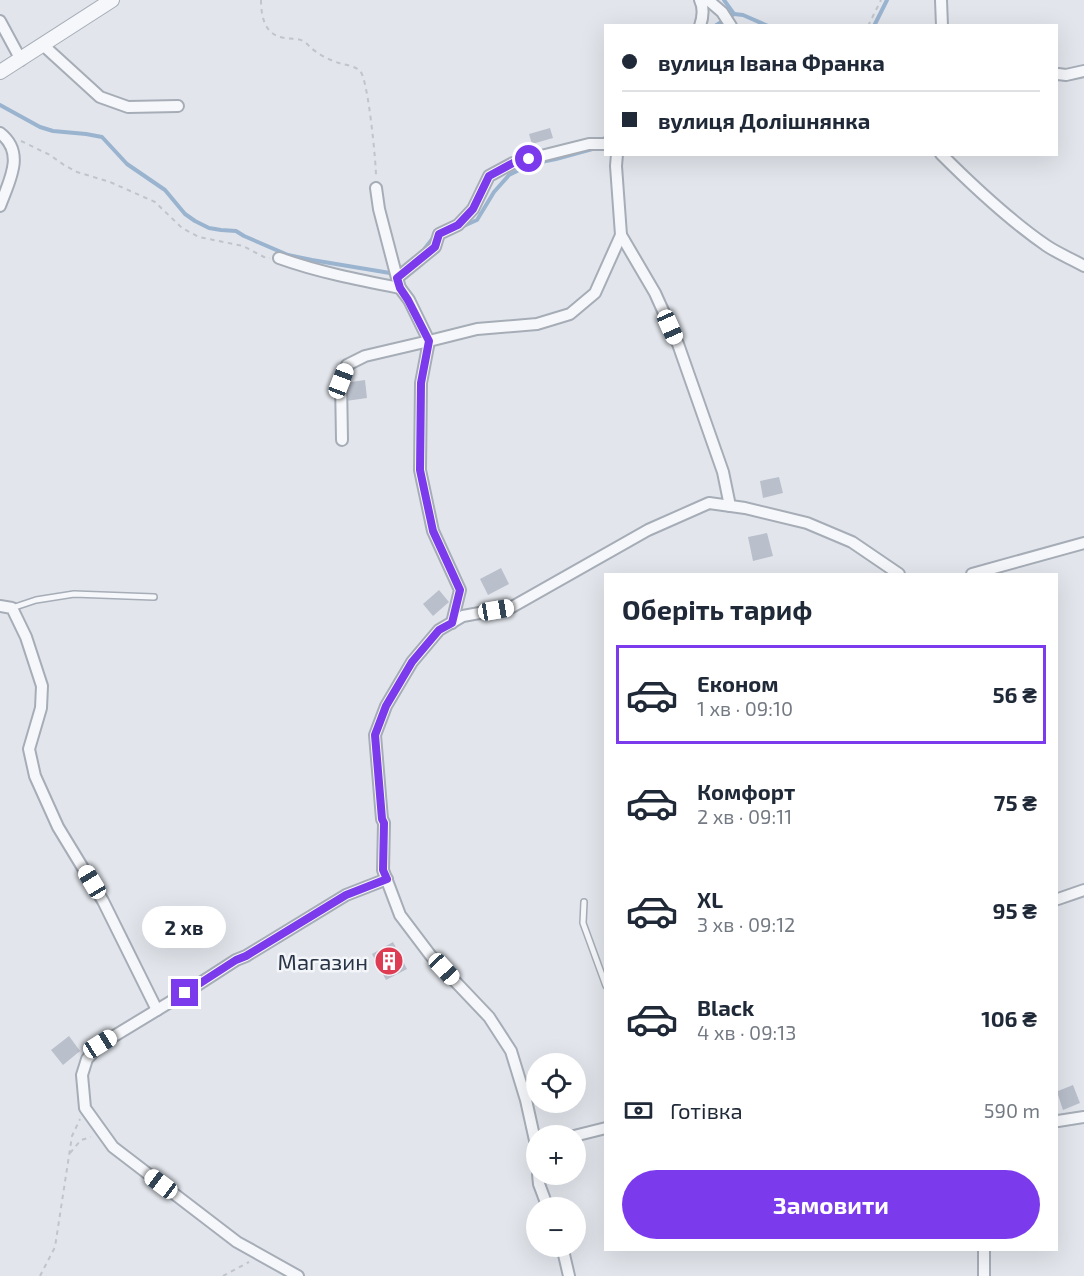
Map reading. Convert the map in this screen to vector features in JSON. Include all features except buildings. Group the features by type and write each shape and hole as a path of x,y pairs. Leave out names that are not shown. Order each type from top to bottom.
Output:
{"street":[{"path":"0,72 112,0"},
{"path":"700,0 703,7 701,24"},
{"path":"708,0 722,12 731,24"},
{"path":"941,0 942,24"},
{"path":"0,21 21,60"},
{"path":"43,45 100,97 128,107 178,106"},
{"path":"1058,74 1066,75 1084,71"},
{"path":"0,206 15,166 14,151 2,134"},
{"path":"399,283 435,247 439,234 458,225 473,209 489,176 513,163 545,154 589,144 604,144"},
{"path":"617,156 621,235 655,293 678,344 723,472 730,506"},
{"path":"943,156 992,203 1025,230 1050,248 1084,266"},
{"path":"376,188 379,209 399,283 429,341 421,383 420,470 433,531 460,590 452,623"},
{"path":"342,440 341,381 347,365 365,356 477,329 537,324 570,314 595,293 621,235"},
{"path":"279,258 297,265 343,276 399,283"},
{"path":"532,1125 511,1051 489,1017 431,956 400,915 383,870 384,823 375,735 386,706 412,662 439,630 463,615 512,607 648,530 709,503 745,508 807,523 852,542 898,573"},
{"path":"976,573 1084,543"},
{"path":"0,606 12,608 26,637 42,686 41,708 29,749 35,776 58,826 103,901 157,1010"},
{"path":"298,1276 237,1242 112,1147 85,1108 82,1075 87,1059 100,1044 346,895 387,879"},
{"path":"1058,899 1084,890"},
{"path":"1058,1121 1084,1117"},
{"path":"586,1133 604,1128"},
{"path":"984,1251 984,1276"},
{"path":"565,1257 569,1276"}],"lane":[{"path":"12,608 36,600 74,594 154,597"},
{"path":"584,902 583,923 604,981"}],"path":[{"path":"261,0 261,15 267,30 279,38 302,40 327,58 361,71 365,81 373,134 376,188"},
{"path":"869,24 881,0"},
{"path":"2,134 35,146 77,172 110,182 155,202 182,228 199,237 243,246 264,257 279,258"},
{"path":"40,1276 55,1248 72,1136 85,1108"},
{"path":"69,1154 81,1140 90,1137 96,1137 112,1147"},
{"path":"223,1276 261,1255"}],"waterway":[{"path":"718,24 734,14 724,0"},
{"path":"875,24 887,0"},
{"path":"734,14 743,15 763,24"},
{"path":"0,105 40,127 53,131 102,137 127,164 165,190 185,214 209,228 236,231 288,255 390,273"},
{"path":"459,228 477,220 494,192 509,175 531,164 596,148"},
{"path":"422,252 433,238"}],"place":[{"name":"Магазин","path":"389,961"}],"route":[{"path":"185,993 346,895 387,879 383,870 384,823 375,735 386,706 412,662 439,630 452,623 460,590 433,531 420,470 421,383 429,341 400,288 397,278 435,247 439,234 458,225 473,209 489,176 513,163 529,159"}]}
